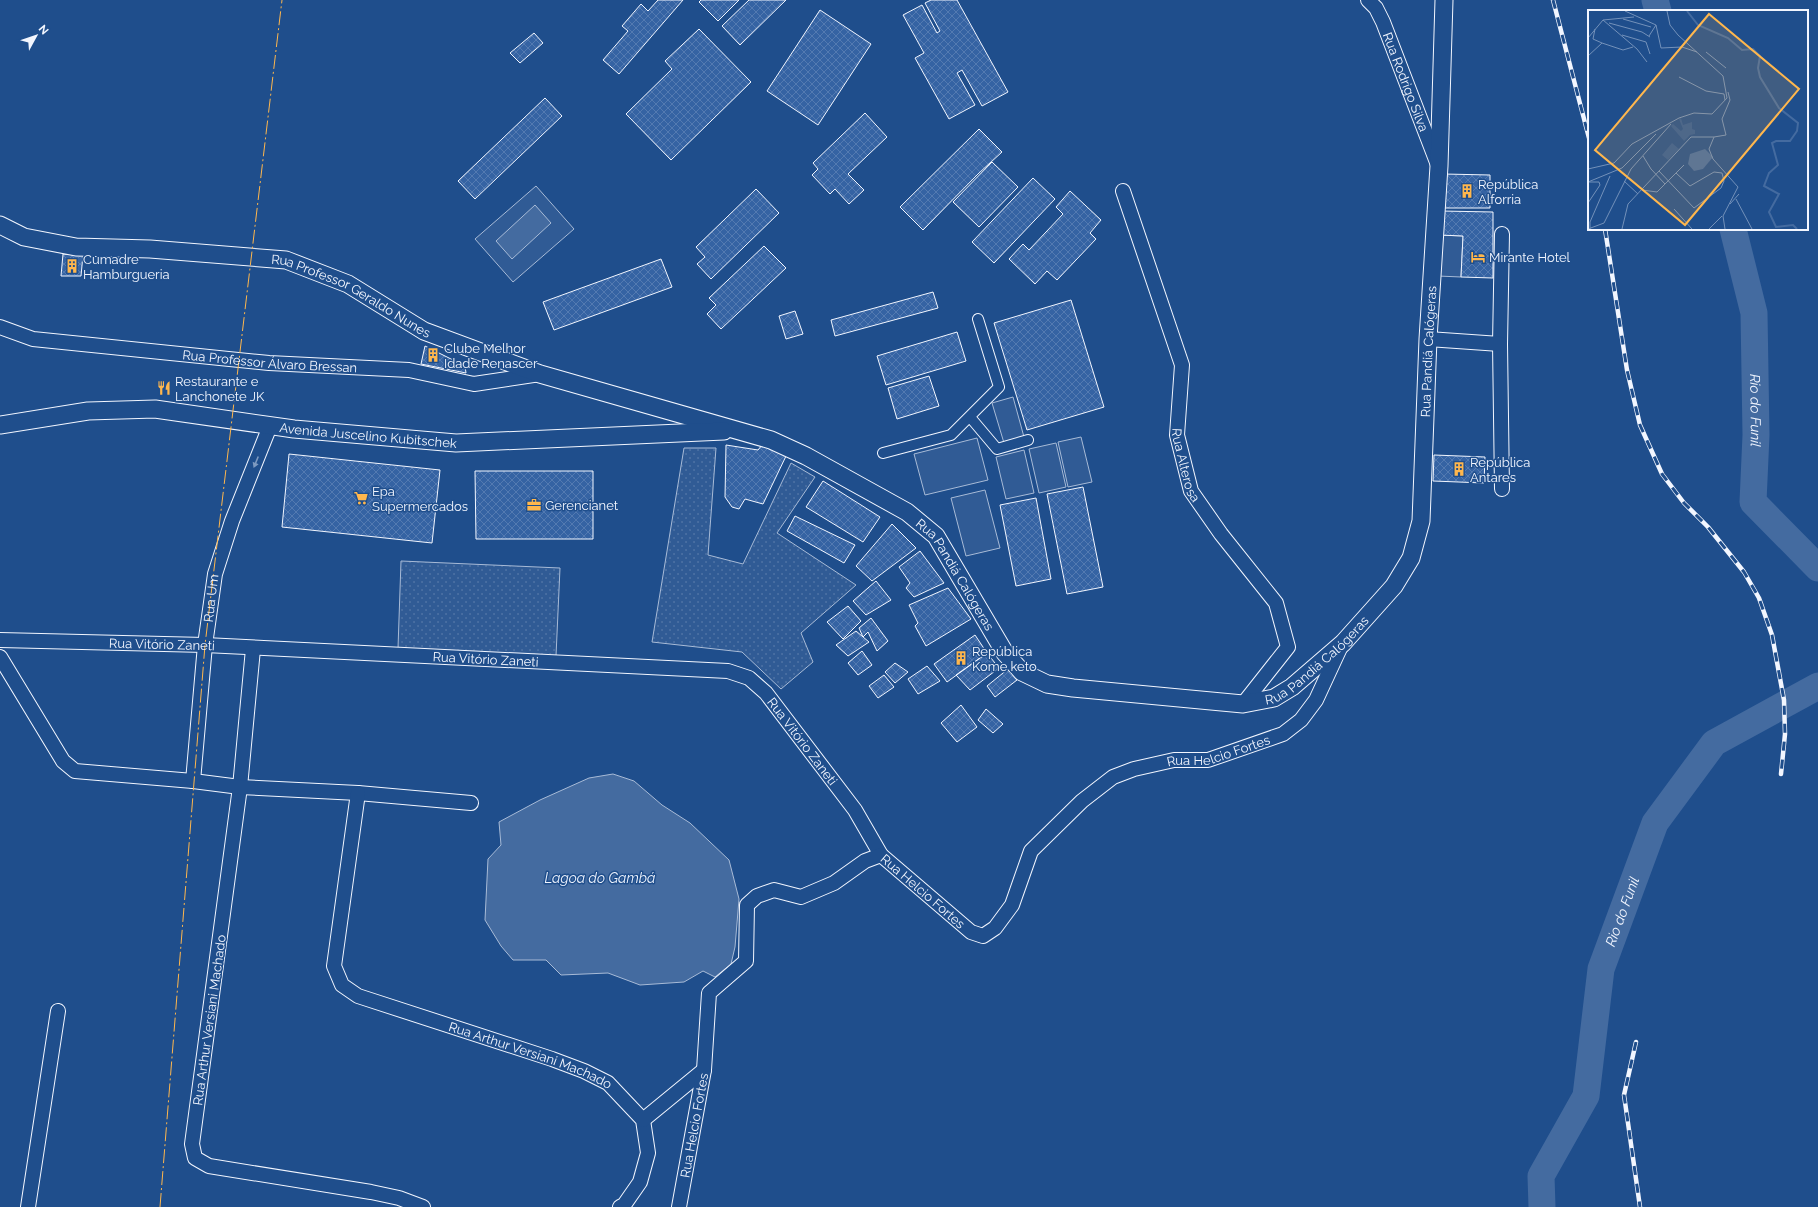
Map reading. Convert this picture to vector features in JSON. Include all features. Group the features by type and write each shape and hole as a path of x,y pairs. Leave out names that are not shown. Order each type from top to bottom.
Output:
{"street":[{"name":"Rua Rodrigo Silva","path":"1368,0 1376,8 1383,22 1438,166"},
{"name":"Rua Pandiá Calógeras","path":"738,430 771,440 806,456 907,512 936,536 1005,653 1022,672 1047,684 1073,688 1243,704 1274,698 1292,687 1343,643 1394,586 1410,558 1421,521 1428,339 1438,166 1444,0"},
{"name":"Rua Alterosa","path":"1123,191 1182,365 1177,435 1191,491 1221,534 1276,603 1288,647 1243,704"},
{"name":"Rua Professor Geraldo Nunes","path":"0,225 24,237 76,247 150,249 286,260 348,284 424,331 540,374 738,430"},
{"path":"1502,234 1500,344 1502,489"},
{"path":"883,453 951,436 1000,387 978,319"},
{"name":"Rua Professor Álvaro Bressan","path":"0,327 33,339 269,363 409,370 474,384 540,374"},
{"path":"1428,339 1500,344"},
{"name":"Avenida Juscelino Kubitschek","path":"0,425 88,411 155,409 294,429 456,443 738,430"},
{"path":"970,417 997,449 1028,440"},
{"name":"Rua Um","path":"193,781 205,645 215,574 232,521 270,426"},
{"name":"Rua Vitório Zaneti","path":"0,640 205,645 253,649 728,672 749,678 766,693 855,810 881,855"},
{"name":"Rua Helcio Fortes","path":"679,1207 704,1070 709,993 746,961 747,905 757,896 774,890 801,897 834,883 865,862 881,855 970,932 983,936 995,928 1012,905 1031,851 1082,801 1113,777 1134,769 1174,760 1208,760 1283,734 1301,720 1316,700 1343,643"},
{"name":"Rua Arthur Versiani Machado","path":"253,649 240,787 192,1144 195,1158 209,1166 371,1192 399,1198 423,1207"},
{"path":"0,657 63,761 75,771 193,781 240,787 358,793 471,803"},
{"name":"Rua Arthur Versiani Machado","path":"358,793 334,966 342,985 358,996 584,1071 608,1084 643,1120"},
{"path":"28,1207 58,1011"},
{"path":"620,1207 640,1182 648,1153 643,1120 704,1070"}],"shaded area":[{"path":"536,186 574,229 513,282 475,239"},
{"path":"1439,235 1463,236 1461,277 1438,276"},
{"path":"1013,397 1024,437 1004,443 992,403"},
{"path":"1081,437 1092,482 1068,487 1058,442"},
{"path":"977,438 988,480 925,495 914,454"},
{"path":"1056,443 1066,487 1039,493 1029,449"},
{"path":"684,448 716,448 708,555 743,564 791,463 815,477 777,533 856,585 801,633 813,662 781,689 742,652 652,642"},
{"path":"1024,450 1034,493 1006,499 996,457"},
{"path":"985,490 1000,548 966,556 951,498"},
{"path":"401,561 560,568 556,656 398,648"}],"water":[{"path":"535,205 551,223 512,259 496,241"},
{"name":"Lagoa do Gambá","path":"613,774 634,781 662,805 690,823 729,860 739,899 735,947 731,964 715,977 703,971 684,982 640,985 608,973 561,975 546,960 513,960 501,946 485,920 488,859 501,845 499,822 540,800 589,778"}],"building":[{"path":"658,0 683,0 619,74 603,60 628,31 622,26 641,4 648,11"},
{"path":"701,0 739,0 718,21 699,2"},
{"path":"749,0 786,0 740,45 722,26"},
{"path":"931,0 957,0 1008,92 982,106 962,70 957,73 975,105 949,119 915,58 924,53 903,15 922,5 937,33 940,31 925,3"},
{"path":"820,10 871,44 818,125 767,91"},
{"path":"699,29 751,82 671,160 626,114 672,69 665,61"},
{"path":"534,33 543,43 520,63 510,53"},
{"path":"545,98 562,116 475,199 458,181"},
{"path":"865,113 887,137 848,174 864,190 849,204 835,189 830,194 812,175 818,169 813,163"},
{"path":"979,129 1002,152 978,174 923,230 900,207"},
{"path":"992,162 1018,187 979,227 953,202"},
{"name":"República Alforria","path":"1444,174 1490,175 1490,208 1444,208"},
{"path":"1033,178 1055,199 994,263 972,242"},
{"path":"756,189 779,213 711,279 697,264 705,257 696,247"},
{"path":"1070,191 1101,220 1090,233 1096,239 1057,280 1047,271 1035,284 1009,259 1023,244 1029,250 1063,214 1056,207"},
{"name":"Mirante Hotel","path":"1441,211 1493,212 1493,278 1461,277 1463,236 1439,235"},
{"path":"764,246 786,268 721,329 707,314 716,305 709,298"},
{"name":"Cumadre Hamburgueria","path":"63,254 83,255 81,276 61,276"},
{"path":"661,259 672,287 554,330 543,302"},
{"path":"933,292 938,308 835,336 831,320"},
{"path":"1071,300 1104,407 1027,430 994,323"},
{"path":"795,311 803,334 786,339 779,316"},
{"path":"957,332 966,361 886,385 877,356"},
{"name":"Clube Melhor Idade Renascer","path":"425,346 465,366 466,373 421,364"},
{"path":"929,376 939,406 897,419 888,388"},
{"path":"726,445 758,450 762,445 787,454 763,504 745,499 739,509 732,507 725,497"},
{"name":"Epa Supermercados","path":"289,454 440,470 432,543 282,527"},
{"name":"República Antares","path":"1434,455 1485,457 1484,483 1433,481"},
{"name":"Gerencianet","path":"475,471 593,471 593,539 476,539"},
{"path":"823,481 880,517 863,542 806,507"},
{"path":"1083,487 1103,587 1067,594 1047,494"},
{"path":"1036,498 1051,579 1016,586 1000,505"},
{"path":"795,516 855,545 844,563 787,531"},
{"path":"892,524 916,548 872,581 856,566"},
{"path":"920,551 944,583 914,597 906,588 910,583 899,567"},
{"path":"876,581 891,600 866,615 853,601"},
{"path":"948,588 971,619 926,646 915,626 918,623 909,605"},
{"path":"848,606 861,621 843,639 827,622"},
{"path":"871,618 888,641 877,651 868,632 863,637 859,628"},
{"path":"856,631 869,642 848,656 836,645"},
{"name":"República Kome keto","path":"975,635 987,653 947,682 934,664"},
{"path":"862,651 872,665 858,675 848,663"},
{"path":"987,653 999,668 970,690 956,675"},
{"path":"895,663 908,672 895,683 885,672"},
{"path":"927,666 940,681 918,694 908,679"},
{"path":"1008,669 1017,680 995,697 987,686"},
{"path":"884,675 894,687 878,698 869,686"},
{"path":"961,705 977,727 957,742 941,723"},
{"path":"986,709 1003,724 993,733 978,720"}],"waterway":[{"name":"Rio do Funil","path":"1655,0 1658,10"},
{"name":"Rio do Funil","path":"1733,230 1754,313 1756,435 1753,502 1818,568"},
{"name":"Rio do Funil","path":"1542,1207 1541,1176 1586,1096 1601,969 1655,823 1714,743 1818,686"}],"railway":[{"path":"1553,0 1588,134"},
{"path":"1605,230 1627,370 1640,425 1662,474 1684,503 1708,527 1744,572 1759,598 1772,635 1784,700 1785,734 1781,774"},
{"path":"1636,1042 1624,1095 1640,1207"}],"power":[{"path":"160,1207 205,645 282,0"}],"place":[{"name":"República Alforria","path":"1467,191"},
{"name":"Mirante Hotel","path":"1478,257"},
{"name":"Cumadre Hamburgueria","path":"72,266"},
{"name":"Clube Melhor Idade Renascer","path":"433,355"},
{"name":"Restaurante e Lanchonete JK","path":"164,388"},
{"name":"República Antares","path":"1459,469"},
{"name":"Epa Supermercados","path":"361,498"},
{"name":"Gerencianet","path":"534,505"},
{"name":"República Kome keto","path":"961,658"}]}
